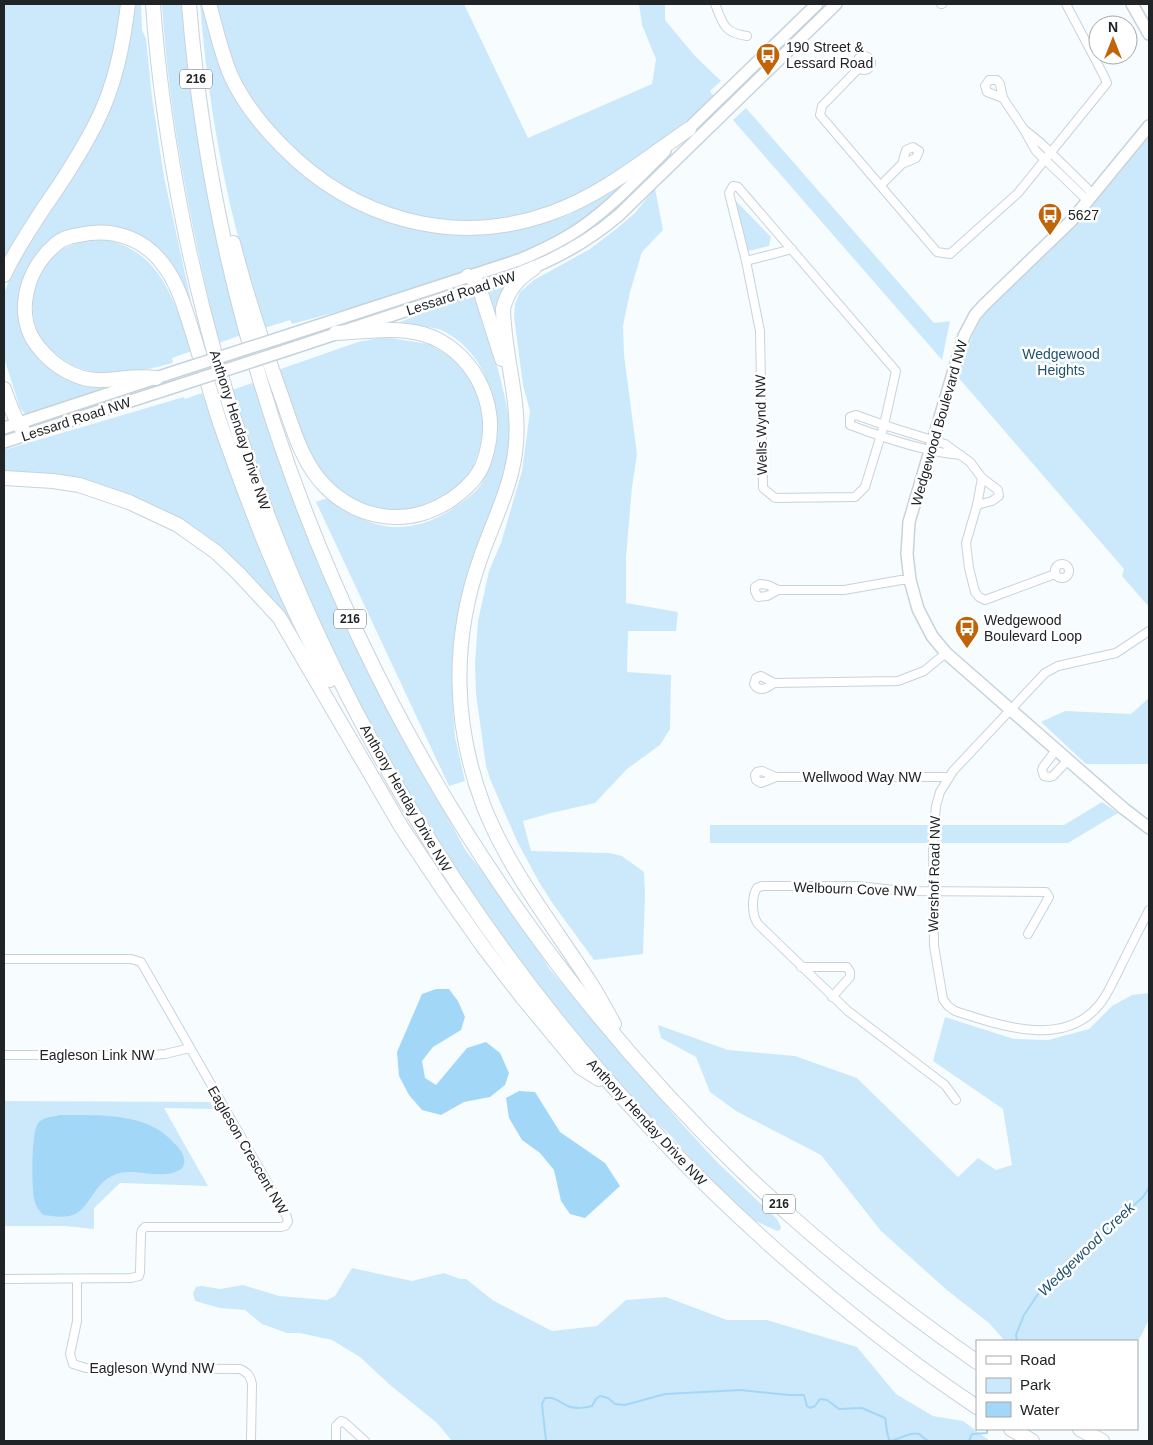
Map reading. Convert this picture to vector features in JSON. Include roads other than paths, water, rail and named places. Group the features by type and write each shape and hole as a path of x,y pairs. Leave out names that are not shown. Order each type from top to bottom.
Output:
{"highway":[{"path":"4,274 16,250 72,166 96,123 109,93 118,64 128,4"},
{"name":"Anthony Henday Drive NW","path":"153,4 159,72 175,180 210,339 233,417 259,493 298,591 343,687 383,763 439,858 477,915 553,1016 613,1088 693,1173 766,1242 838,1304 924,1370 976,1406"},
{"name":"216","path":"189,4 199,98 224,245 258,372 287,464 345,608 388,697 424,763 475,846 574,986 630,1053 682,1110 743,1172 844,1263 943,1339 976,1361"},
{"path":"209,4 219,41 232,76 266,130 308,171 337,191 356,202 413,222 474,228 511,224 550,214 593,194 689,128"},
{"path":"199,98 234,247 250,301 287,411 312,470 324,485 351,506 366,512 397,518 431,511 462,492 480,471 489,442 490,426 485,395 480,380 470,366 456,351 440,340 422,334 388,330 336,334"},
{"path":"156,378 140,376 98,380 83,378 53,363 38,348 31,337 24,310 27,288 37,264 58,242 90,232 115,233 130,238 149,250 164,266 173,281 186,312 246,496 276,569 315,653 350,716 383,763"},
{"path":"534,268 514,284 507,296 503,309 518,427 512,468 473,581 460,640 459,702 463,731 471,764 484,806 500,843 529,894 590,982 630,1053"},
{"path":"468,276 475,280 479,287 514,398"},
{"path":"4,389 10,426 26,435"},
{"path":"4,478 53,481 79,485 129,502 178,525 216,552 238,574 279,617 402,828 482,945 580,1067 613,1088"},
{"path":"1013,1430 1032,1441"},
{"path":"1082,1430 1102,1441"}],"main road":[{"name":"Lessard Road NW","path":"10,426 519,260 551,246 570,235 608,206 817,4"},
{"name":"Lessard Road NW","path":"4,442 479,287 534,268 574,248 608,224 836,4"},
{"path":"1132,4 1149,34"},
{"name":"Wedgewood Boulevard NW","path":"1149,126 1055,238 994,295 975,315 969,325 954,368 910,522 907,554 910,580 918,609 932,636 946,654 1123,808 1149,828"}],"street":[{"path":"715,4 726,27 733,34 747,36"},
{"path":"859,68 822,106 820,115 937,252 950,254 1018,193 1107,83 1066,4"},
{"path":"1003,98 1036,152 1048,156 1090,198"},
{"path":"881,185 902,164"},
{"name":"Wells Wynd NW","path":"733,186 738,187 896,371 884,425 865,487 855,497 775,498 762,488 760,331 746,261 729,193 733,186"},
{"path":"746,261 792,249"},
{"path":"932,445 856,415 850,417 850,425 880,436 932,445 945,444 961,455 970,462 982,478 998,490 999,496 992,501 977,506"},
{"path":"982,478 977,506 966,543 969,568 975,592 979,598 985,600 1055,574"},
{"path":"778,590 844,590 910,580"},
{"name":"Wershof Road NW","path":"1149,631 1116,653 1058,666 1045,673 948,777 940,792 934,812 934,946 941,992 945,1003 955,1011 1012,1028 1054,1029 1075,1024 1087,1017 1101,1003 1149,910"},
{"path":"774,683 898,681 924,671 946,654"},
{"path":"1056,750 1043,767 1044,776 1053,776 1068,760"},
{"name":"Wellwood Way NW","path":"776,777 948,777"},
{"name":"Welbourn Cove NW","path":"933,891 898,891 857,886 762,886 757,888 754,896 755,919 832,997 945,1085 956,1100"},
{"path":"933,891 1046,892 1049,897 1028,934"},
{"name":"Eagleson Crescent NW","path":"4,959 137,960 141,962 288,1217 288,1222 282,1227 146,1228 140,1234 139,1276 131,1278 4,1279"},
{"path":"801,967 847,967 850,977 832,997"},
{"name":"Eagleson Link NW","path":"4,1055 152,1055 190,1048"},
{"name":"Eagleson Wynd NW","path":"77,1279 76,1322 70,1354 73,1364 86,1368 240,1369 247,1372 251,1377 252,1384 251,1441"},
{"path":"336,1441 336,1426 340,1420 365,1441"}],"water":[{"path":"436,989 449,989 458,1001 465,1017 461,1030 433,1047 422,1061 425,1078 436,1085 467,1048 486,1042 500,1053 509,1073 505,1085 490,1097 464,1102 441,1115 422,1110 409,1095 399,1076 397,1052 422,994"},
{"path":"519,1091 535,1092 560,1132 605,1163 620,1186 585,1218 570,1214 561,1201 554,1170 540,1153 522,1140 509,1118 506,1098"},
{"path":"60,1115 121,1117 150,1126 163,1133 179,1149 184,1157 183,1166 173,1173 130,1172 114,1175 97,1188 77,1213 65,1217 43,1215 36,1206 34,1196 32,1162 34,1138 40,1121"}],"waterway":[{"name":"Wedgewood Creek","path":"1017,1340 1016,1335 1024,1315 1042,1288 1143,1197 1149,1188"},
{"name":"Wedgewood Creek","path":"546,1441 542,1404 545,1398 552,1398 565,1405 580,1408 592,1406 600,1396 608,1398 615,1404 625,1405 665,1394 741,1390 804,1395 807,1406 810,1408 815,1406 820,1399 827,1400 839,1409 862,1408 885,1418 890,1441 916,1433 929,1441"},
{"name":"Wedgewood Creek","path":"969,1441 972,1434 987,1433 987,1430"}],"place":[{"name":"190 Street & Lessard Road","path":"768,76"},
{"name":"5627","path":"1050,236"},
{"name":"Wedgewood Boulevard Loop","path":"967,649"}],"park label":[{"name":"Wedgewood Heights","path":"1061,362"}]}
